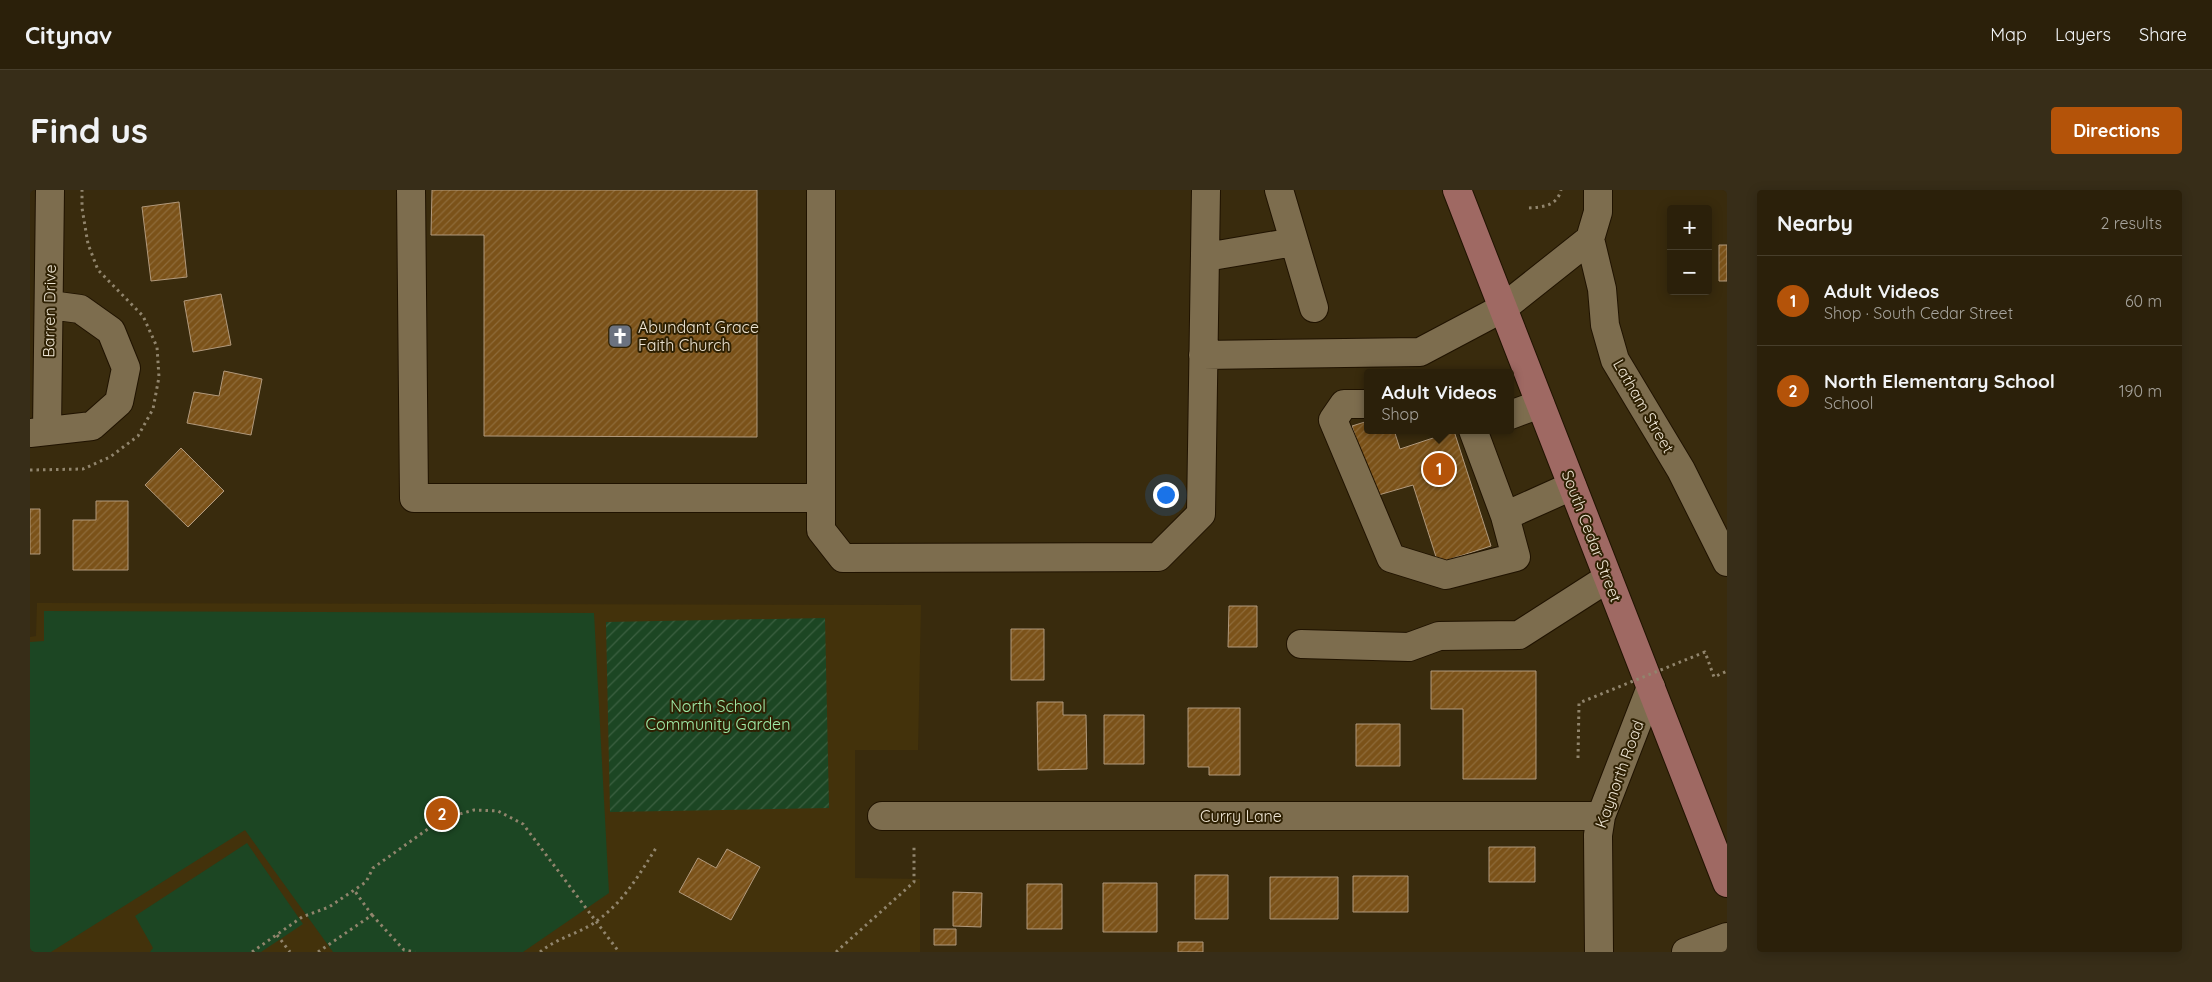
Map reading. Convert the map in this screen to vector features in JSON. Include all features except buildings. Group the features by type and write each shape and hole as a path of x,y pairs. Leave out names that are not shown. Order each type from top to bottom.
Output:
{"main road":[{"name":"South Cedar Street","path":"1457,190 1725,874"}],"street":[{"name":"Barren Drive","path":"39,432 50,305 50,190"},
{"path":"411,190 414,498 821,498"},
{"path":"821,190 821,530 843,558 1158,557 1201,514 1206,190"},
{"path":"1279,190 1314,308"},
{"path":"1202,355 1420,352 1503,308 1590,239 1598,212 1598,190"},
{"name":"Latham Street","path":"1590,239 1602,289 1605,325 1615,360 1681,470 1727,562"},
{"path":"1206,256 1294,242"},
{"path":"39,432 92,426 119,402 126,368 111,331 80,309 50,305"},
{"path":"1364,404 1344,404 1333,420 1391,558 1446,575 1516,557 1505,516 1474,434"},
{"path":"1514,414 1540,404"},
{"path":"1505,516 1572,486"},
{"path":"1301,644 1409,647 1439,636 1519,635 1608,578"},
{"name":"Kaynorth Road","path":"1599,952 1598,834 1601,816 1651,687"},
{"name":"Curry Lane","path":"882,816 1601,816"},
{"path":"1686,952 1727,937"}],"path":[{"path":"1529,208 1547,207 1560,195 1561,190"},
{"path":"1578,758 1579,703 1705,652 1714,676 1727,671"},
{"path":"252,952 302,917 329,907 366,882 374,868 442,819 474,810 498,810 523,824 619,952"},
{"path":"836,952 914,882 914,844"},
{"path":"540,952 551,942 596,922 624,897 656,848"},
{"path":"354,890 372,915 404,950 415,952"},
{"path":"318,952 372,915"},
{"path":"277,935 290,952"}],"shaded area":[{"path":"37,603 921,605 918,750 855,750 855,878 920,879 920,952 30,952 30,637 36,636"}],"green space":[{"path":"44,611 594,613 609,893 523,952 333,952 245,830 51,952 30,952 30,642 44,641"},
{"name":"North School Community Garden","path":"825,618 829,808 610,812 606,622"},
{"path":"247,843 303,924 261,952 150,952 153,948 135,916"}],"place":[{"name":"Abundant Grace Faith Church","path":"620,336"},
{"name":"Adult Videos","path":"1439,469"},
{"name":"North Elementary School","path":"442,814"}]}
